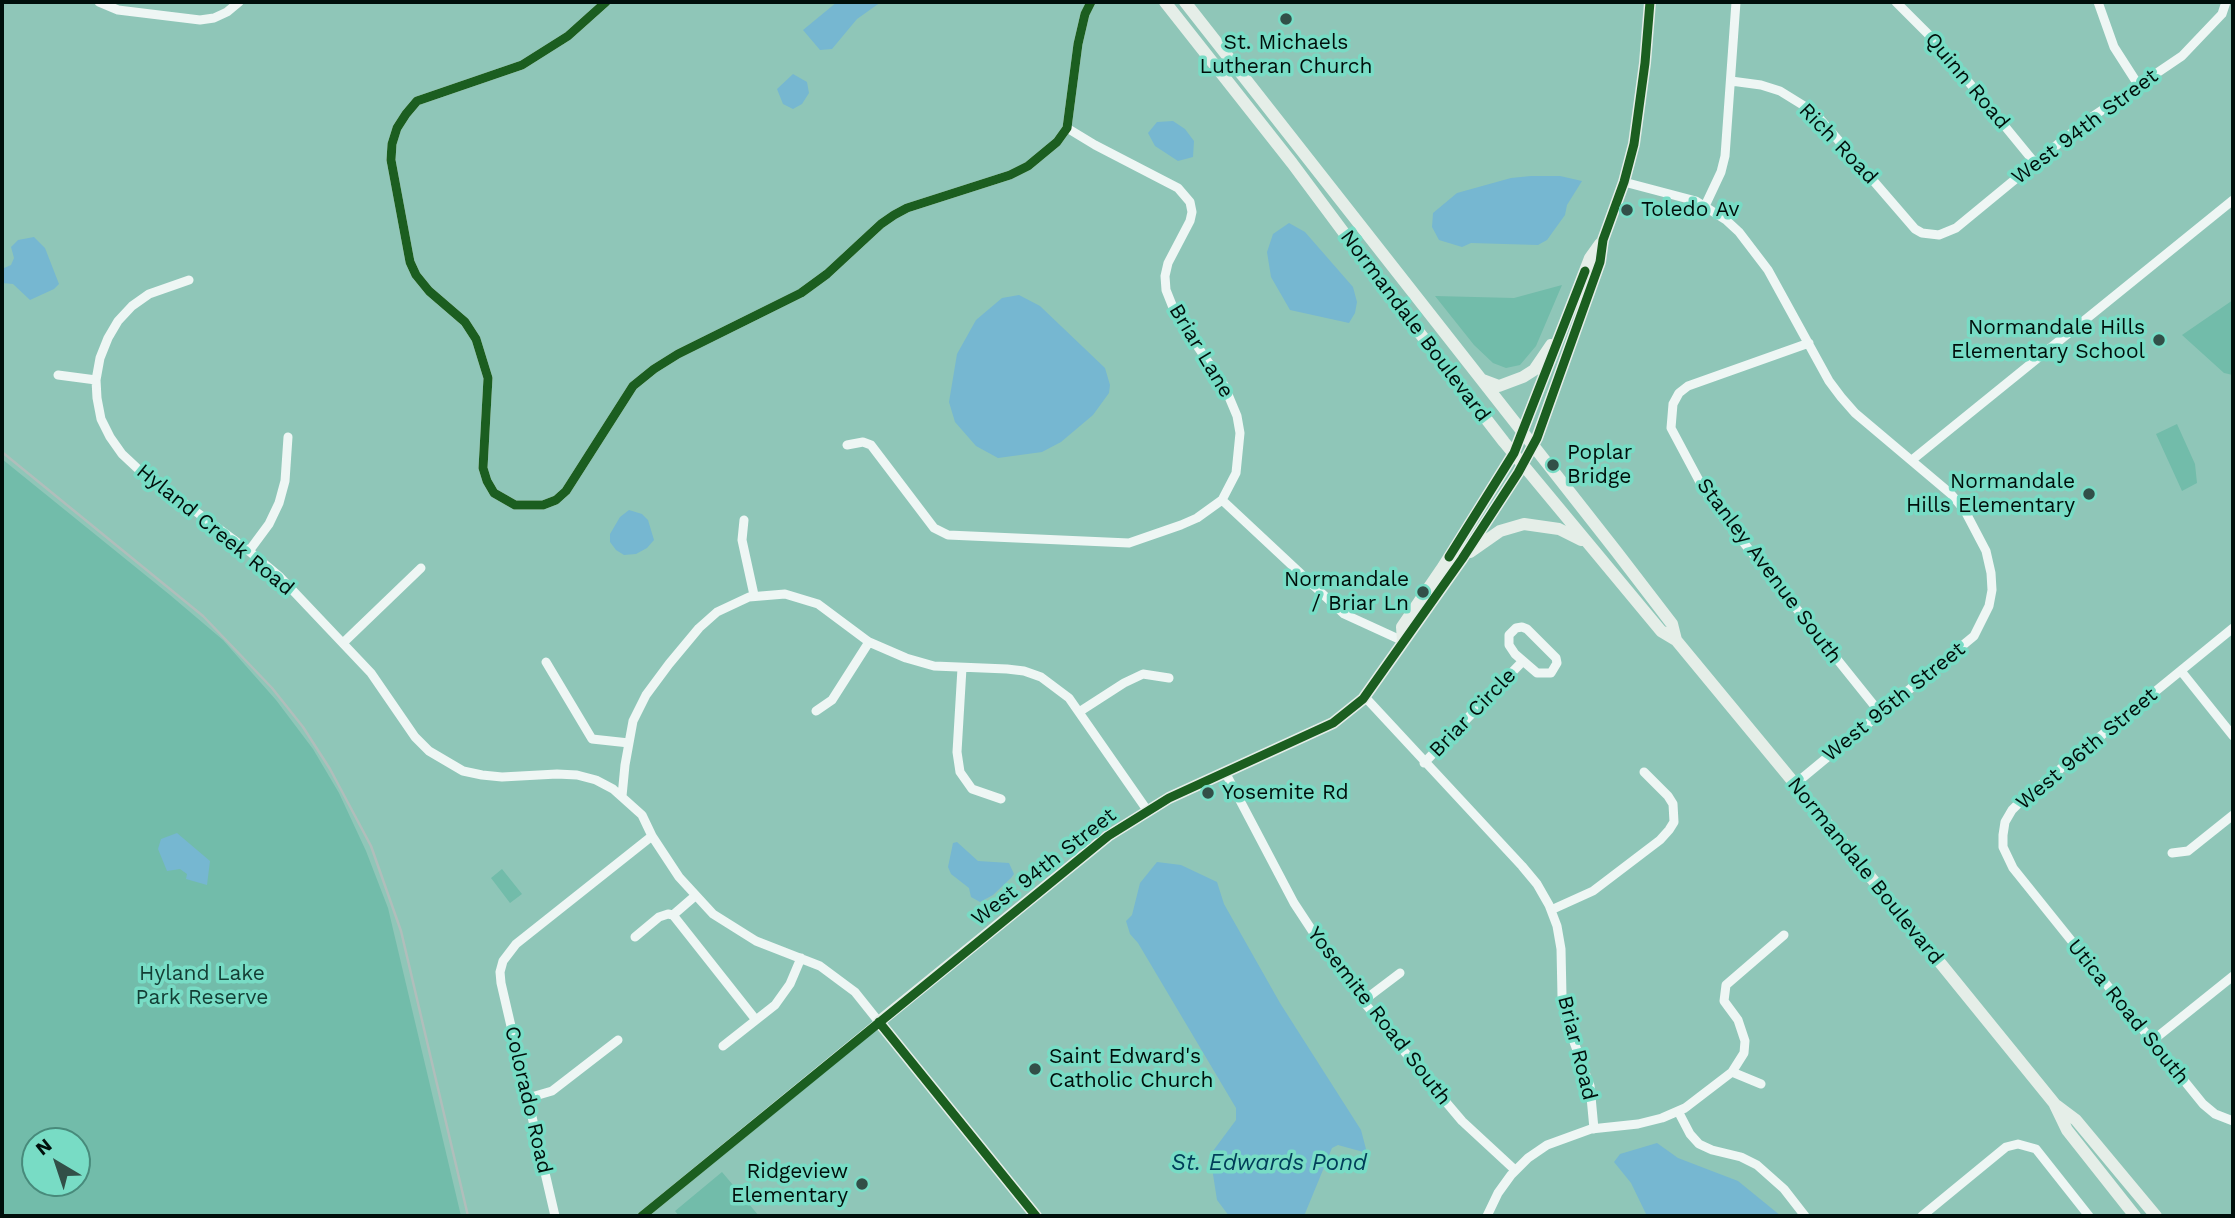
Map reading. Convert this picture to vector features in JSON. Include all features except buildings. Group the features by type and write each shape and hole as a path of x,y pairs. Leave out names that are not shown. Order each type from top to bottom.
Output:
{"main road":[{"name":"Normandale Boulevard","path":"1165,2 1514,453 1661,631 1676,640 2054,1103 2076,1120 2156,1216"},
{"name":"Normandale Boulevard","path":"1185,2 1672,624 1676,640"},
{"path":"1457,555 1524,464 1600,262 1603,240 1624,182 1634,144 1650,2"},
{"path":"1457,555 1514,453 1590,258 1603,240"},
{"path":"1479,377 1499,386 1528,374 1563,327"},
{"path":"1457,555 1510,526 1524,524 1561,529 1574,535 1598,555"},
{"name":"West 94th Street","path":"879,1022 1089,851 1147,810 1333,723 1350,712 1365,697 1403,640 1402,627 1457,555"},
{"path":"879,1022 1036,1216"},
{"name":"Normandale Boulevard","path":"2054,1103 2067,1130 2134,1216"}],"street":[{"path":"99,2 118,10 200,20 227,12 239,2"},
{"path":"606,2 568,36 522,65 417,102 405,114 392,144 391,160 410,262 429,291 465,322 476,339 488,378 483,468 494,493 515,505 543,505 556,500 566,491 633,386 654,369 678,354 801,293 827,274 881,223 894,215 907,208 1018,171 1057,142 1067,128 1078,44 1085,13 1091,2"},
{"path":"1705,206 1721,172 1725,156 1736,2"},
{"name":"Quinn Road","path":"1896,2 1935,41 2035,163"},
{"path":"2098,2 2114,47 2139,86"},
{"name":"West 94th Street","path":"1930,235 1939,235 1956,228 2086,121 2182,55 2222,14 2227,2"},
{"name":"Rich Road","path":"1731,80 1761,85 1780,92 1814,112 1910,223 1922,233 1930,235"},
{"name":"Briar Lane","path":"1067,128 1178,187 1190,202 1190,221 1168,263 1166,290 1177,315 1224,384 1237,416 1240,433 1236,473 1222,500"},
{"path":"1624,182 1679,195 1705,206 1726,220 1754,250 1780,290 1829,381 1848,405 1912,460 2233,201"},
{"name":"Hyland Creek Road","path":"189,280 149,294 132,306 107,338 96,380 97,398 101,418 122,454 280,577 371,673 415,737 429,751 463,771 482,775 577,775 596,780 622,796 642,815 652,836 695,896 733,928 756,941 820,966 838,978 855,992 879,1022"},
{"name":"Stanley Avenue South","path":"1809,343 1688,386 1679,393 1673,404 1671,428 1698,480 1719,512 1881,714"},
{"path":"58,375 96,380"},
{"path":"249,551 269,524 279,503 285,481 288,437"},
{"path":"847,445 854,442 871,445 934,528 948,535 1129,543 1181,526 1222,500 1344,614 1403,640"},
{"name":"West 95th Street","path":"1795,784 1974,636 1989,606 1991,573 1986,551 1965,511 1951,494 1912,460"},
{"path":"744,520 742,540 754,595"},
{"path":"344,643 421,568"},
{"path":"622,796 629,743 639,706 669,664 699,628 717,612 754,595 785,594 818,604 869,642 906,658 934,666 1024,671 1041,677 1069,698 1147,810"},
{"name":"Briar Circle","path":"1522,627 1552,653 1557,663 1551,673 1544,674 1537,673 1522,662 1508,640 1512,631 1522,627"},
{"name":"West 96th Street","path":"2032,891 2013,868 2003,847 2005,822 2011,810 2233,628"},
{"path":"816,711 832,700 869,642"},
{"path":"546,662 592,739 629,743"},
{"name":"Briar Circle","path":"1424,763 1522,662"},
{"path":"962,668 957,752 960,772 972,789 1001,799"},
{"path":"2180,671 2233,736"},
{"path":"1079,712 1115,688 1143,674 1169,678"},
{"name":"Briar Road","path":"1365,697 1537,884 1551,909 1557,926 1566,1020 1590,1086 1594,1129 1662,1118 1705,1094 1732,1072"},
{"name":"Yosemite Road South","path":"1225,772 1294,904 1324,950 1462,1121 1515,1170"},
{"path":"1551,909 1593,891 1660,840 1669,830 1674,822 1673,804 1644,772"},
{"path":"2172,853 2188,852 2233,815"},
{"name":"Colorado Road","path":"555,1216 500,972 503,961 516,944 652,836"},
{"name":"Utica Road South","path":"2032,891 2203,1104 2215,1114 2233,1122"},
{"path":"673,915 695,896"},
{"path":"635,937 659,917 673,915 756,1020"},
{"path":"1761,1084 1732,1072 1744,1053 1745,1041 1738,1020 1724,1001 1726,985 1784,935"},
{"path":"723,1046 785,994 800,958"},
{"path":"1363,1001 1400,972"},
{"path":"2152,1041 2233,976"},
{"name":"West 94th Street","path":"642,1216 879,1022"},
{"path":"528,1098 552,1091 618,1040"},
{"path":"1678,1111 1690,1134 1699,1144 1741,1157 1757,1166 1784,1189 1805,1216"},
{"path":"1487,1216 1515,1170 1547,1144 1568,1135 1594,1129"},
{"path":"1922,1216 2006,1147 2018,1144 2036,1149 2089,1216"}],"green space":[{"path":"1562,285 1536,346 1520,365 1506,368 1493,363 1474,345 1435,296 1514,298"},
{"path":"2233,300 2233,375 2224,373 2182,335"},
{"path":"2177,424 2195,464 2197,483 2182,491 2156,434"},
{"name":"Hyland Lake Park Reserve","path":"2,459 223,640 276,700 313,749 339,793 366,851 388,908 461,1216 2,1216"},
{"path":"502,869 522,894 510,903 491,878"},
{"path":"722,1172 759,1216 679,1216 675,1211"}],"water":[{"path":"837,2 881,2 857,19 832,49 820,50 803,30"},
{"path":"793,74 807,82 809,93 802,104 793,109 783,104 777,89"},
{"path":"1173,121 1185,129 1194,141 1193,157 1178,161 1155,146 1148,133 1157,122"},
{"path":"1560,176 1582,181 1567,205 1565,215 1547,240 1538,245 1471,243 1462,247 1439,240 1432,227 1433,213 1457,193 1511,178"},
{"path":"1289,223 1305,232 1353,287 1357,302 1349,323 1290,310 1271,277 1267,252 1273,234"},
{"path":"34,237 45,248 59,284 30,300 13,284 2,283 2,269 11,265 14,258 11,247 18,240"},
{"path":"1019,295 1040,306 1105,368 1110,385 1109,393 1093,415 1061,442 1042,452 998,458 976,446 955,422 949,402 957,354 976,320 1002,298"},
{"path":"629,510 642,514 648,520 654,540 636,554 624,555 610,542 610,534 620,517"},
{"path":"177,833 210,861 207,885 186,879 187,874 180,869 167,871 158,849 161,839"},
{"path":"957,842 978,861 1009,863 1014,874 993,895 980,902 971,897 969,888 951,874 948,867 953,843"},
{"name":"St. Edwards Pond","path":"1157,862 1181,865 1217,882 1224,904 1280,1003 1361,1130 1367,1153 1338,1145 1332,1148 1304,1216 1229,1216 1217,1200 1210,1155 1236,1120 1236,1108 1138,943 1130,934 1126,921 1132,915 1140,883"},
{"path":"1657,1143 1678,1158 1738,1181 1781,1216 1647,1216 1631,1183 1614,1162 1620,1154"}],"railway":[{"path":"2,452 203,616 272,688 303,727 330,769 371,846 401,931 468,1216"}],"cycle path":[{"path":"606,2 568,36 522,65 417,101 397,128 392,144 391,160 410,262 416,275 429,291 465,322 476,339 488,378 483,468 494,493 515,505 543,505 556,500 566,491 633,386 654,369 678,354 801,293 827,274 894,215 907,208 1010,175 1028,166 1057,142 1067,128 1078,44 1085,14 1091,2"},
{"path":"642,1216 1108,836 1169,798 1333,723 1363,699 1462,559 1518,473 1537,438 1600,262 1603,240 1624,182 1634,144 1650,2"},
{"path":"1449,557 1514,453 1585,271"},
{"path":"879,1022 1036,1216"}],"place":[{"name":"St. Michaels Lutheran Church","path":"1286,19"},
{"name":"Toledo Av","path":"1627,210"},
{"name":"Normandale Hills Elementary School","path":"2159,340"},
{"name":"Poplar Bridge","path":"1553,465"},
{"name":"Normandale Hills Elementary","path":"2089,494"},
{"name":"Normandale / Briar Ln","path":"1423,592"},
{"name":"Yosemite Rd","path":"1208,793"},
{"name":"Saint Edward's Catholic Church","path":"1035,1069"},
{"name":"Ridgeview Elementary","path":"862,1184"}]}
